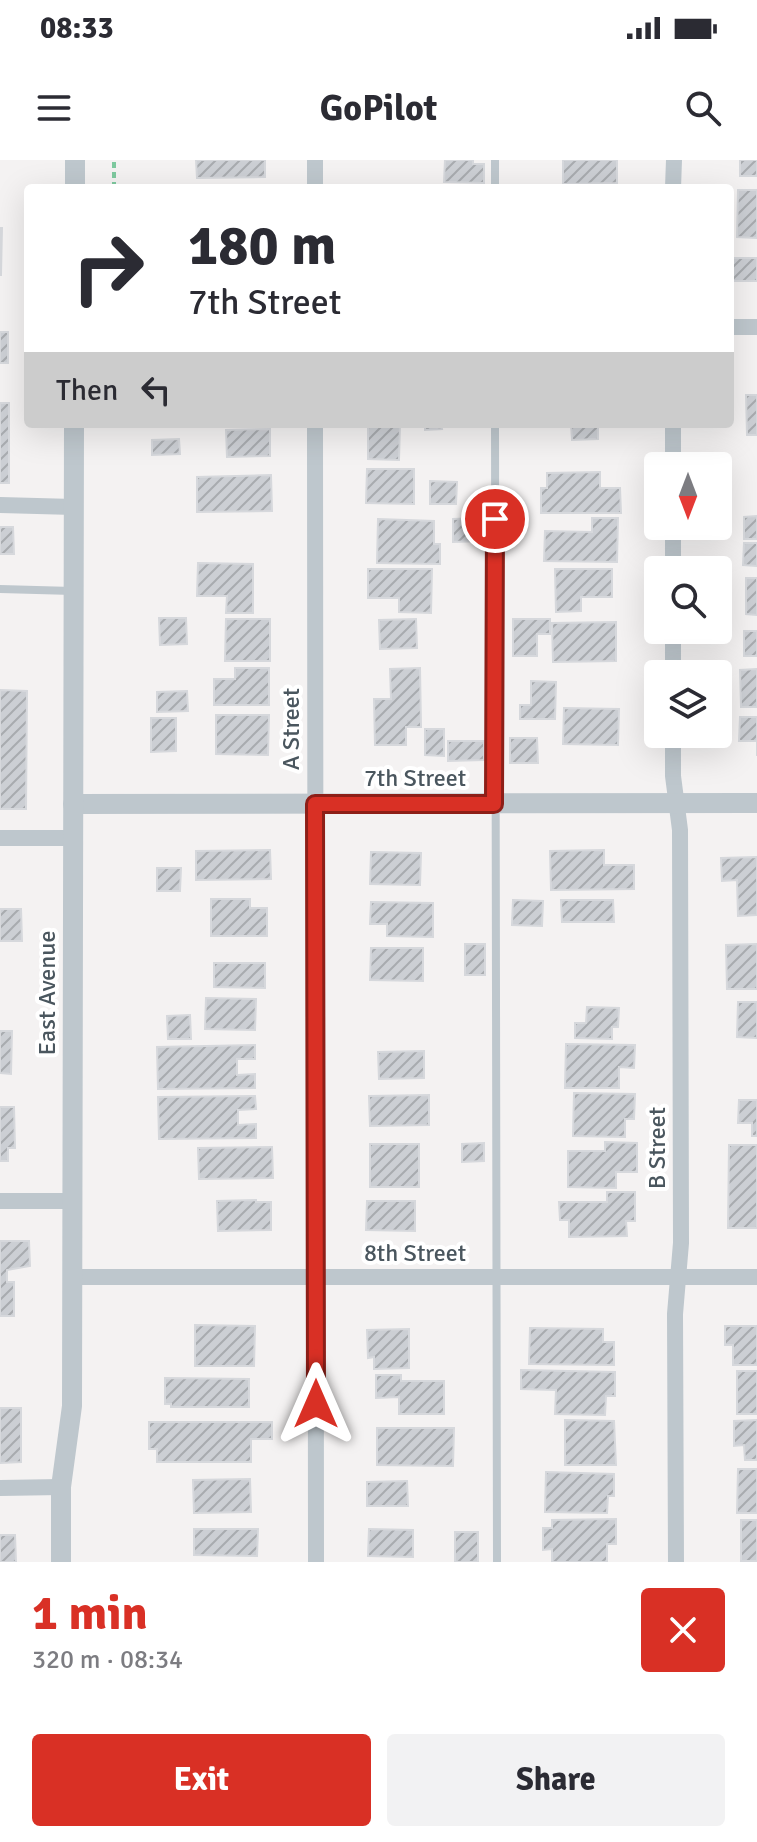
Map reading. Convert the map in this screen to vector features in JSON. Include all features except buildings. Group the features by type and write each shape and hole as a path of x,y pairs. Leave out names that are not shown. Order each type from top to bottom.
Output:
{"street":[{"path":"75,160 75,184"},
{"path":"315,160 315,184"},
{"path":"673,184 674,160"},
{"path":"734,327 757,327"},
{"name":"East Avenue","path":"61,1562 61,1487 72,1406 74,428"},
{"name":"A Street","path":"315,428 316,1562"},
{"path":"673,428 673,452"},
{"path":"0,505 74,507"},
{"name":"B Street","path":"673,748 680,830 681,903 681,1243 675,1314 676,1562"},
{"name":"7th Street","path":"73,804 757,803"},
{"path":"0,838 73,838"},
{"path":"0,1201 73,1201"},
{"name":"8th Street","path":"72,1277 757,1277"},
{"path":"0,1488 61,1487"}],"lane":[{"path":"495,160 495,184"},
{"path":"495,428 497,1562"},
{"path":"0,589 74,591"}],"path":[{"path":"114,160 114,184"}],"route":[{"path":"316,1404 315,804 494,804 495,519"}]}
